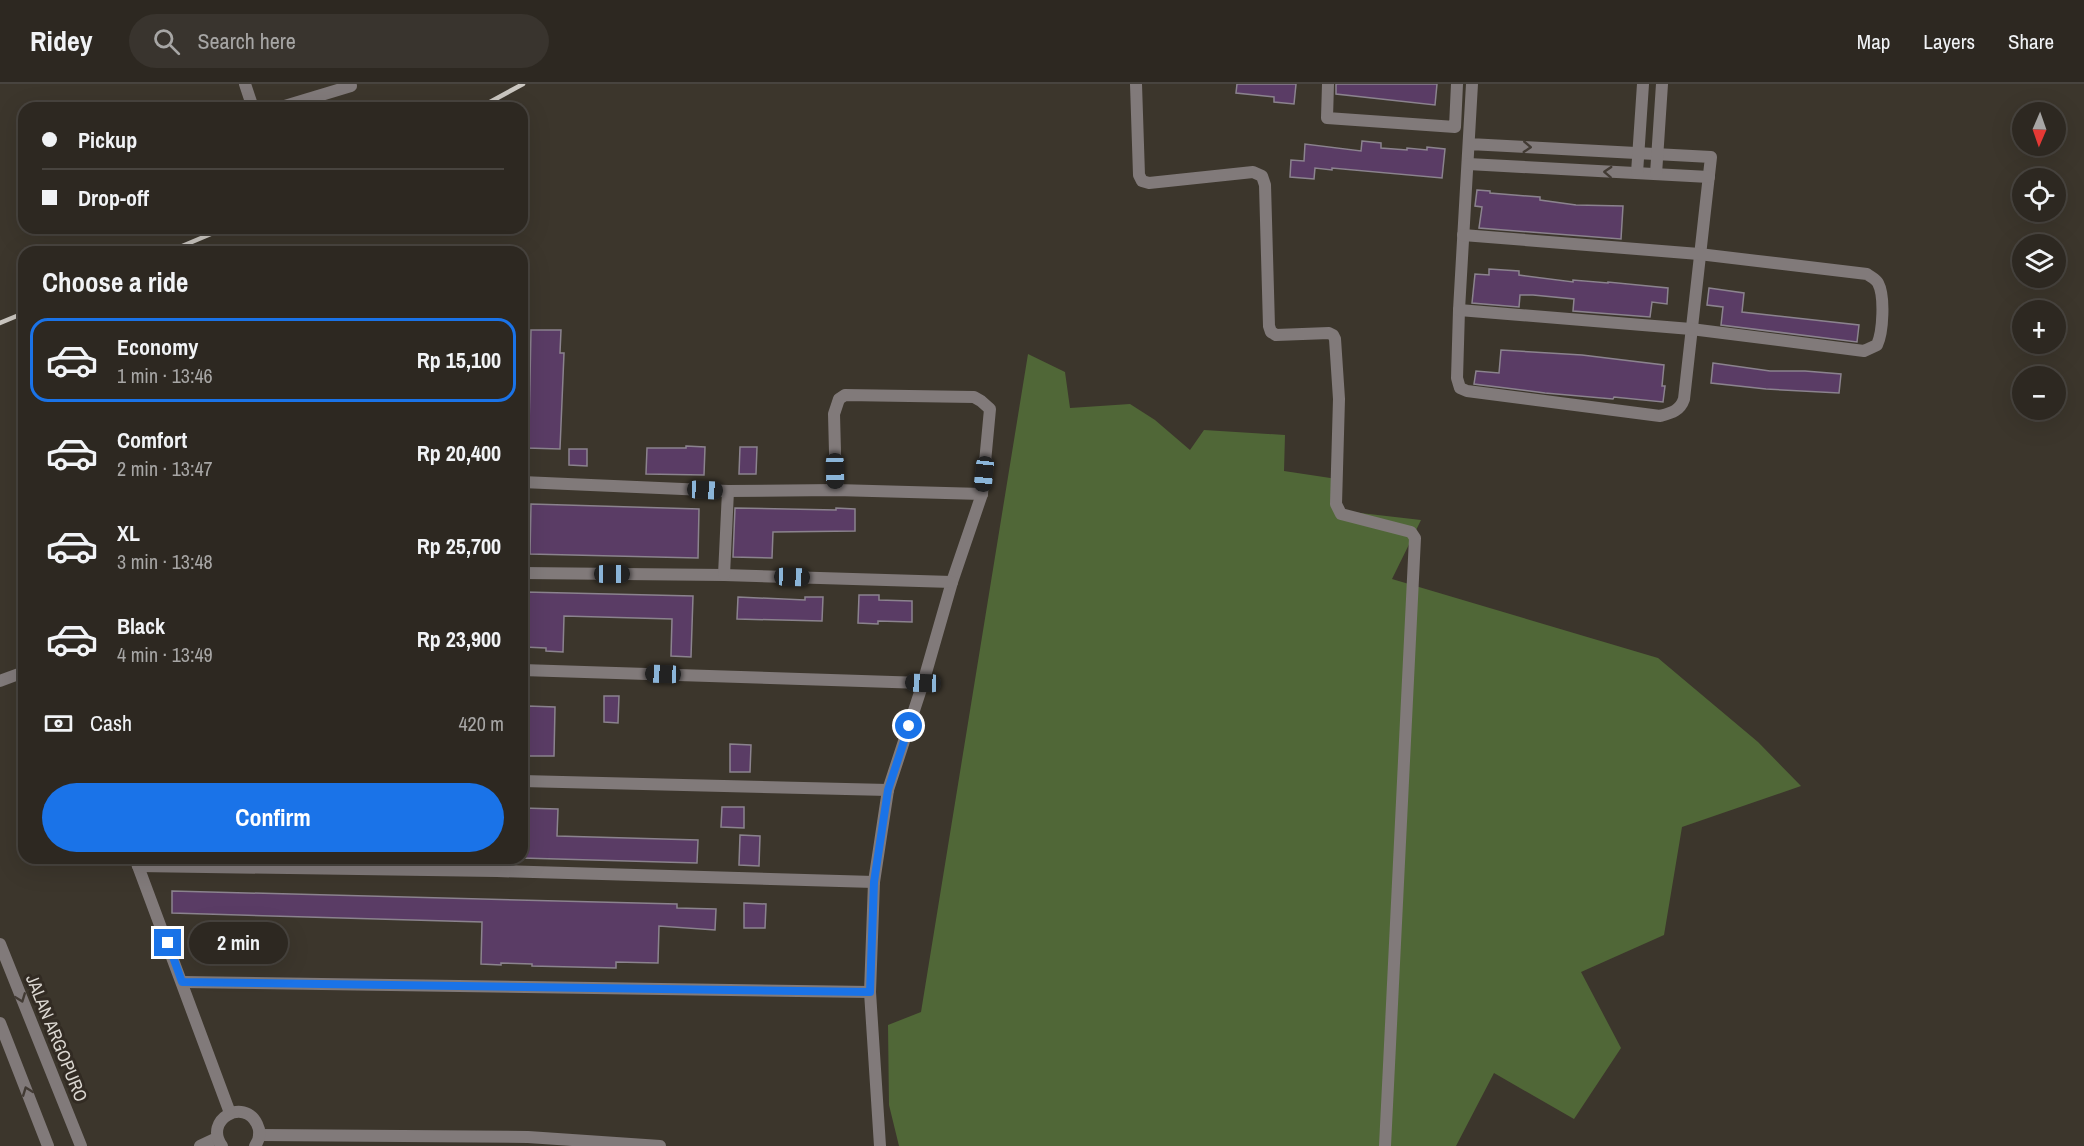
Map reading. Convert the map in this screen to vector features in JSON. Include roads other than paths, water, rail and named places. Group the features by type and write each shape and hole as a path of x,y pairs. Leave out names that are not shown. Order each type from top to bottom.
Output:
{"street":[{"path":"245,84 251,102"},
{"path":"1136,84 1139,175 1142,181 1149,183 1253,172 1262,176 1265,185 1271,332 1276,335 1329,333 1335,339 1339,399 1336,504 1338,509 1341,514 1411,532 1416,543 1385,1146"},
{"path":"1328,84 1327,118 1455,127 1457,84"},
{"path":"1469,144 1711,157 1682,405 1670,414 1660,416 1467,391 1460,388 1458,378 1459,309 1472,84"},
{"path":"1637,173 1643,84"},
{"path":"1656,174 1662,84"},
{"path":"298,102 351,86"},
{"path":"1468,164 1709,177"},
{"path":"1459,309 1691,330 1864,351 1877,345 1882,321 1881,292 1877,281 1867,274 1699,254 1463,235"},
{"path":"836,490 834,414 839,399 850,394 974,398 990,409 982,494 952,582 923,683 888,790 874,882 870,992 880,1146"},
{"path":"528,482 728,491 836,490 982,494"},
{"path":"724,575 728,491"},
{"path":"528,573 724,575 952,582"},
{"path":"528,670 923,683"},
{"path":"0,681 18,674"},
{"path":"528,781 888,790"},
{"path":"137,864 230,1113"},
{"path":"216,864 874,882"},
{"path":"497,871 498,864"},
{"name":"JALAN ARGOPURO","path":"0,944 81,1146"},
{"path":"182,982 870,992"},
{"path":"0,1023 48,1146"},
{"path":"200,1146 219,1142 218,1126 222,1119 230,1113 243,1112 255,1119 259,1128 257,1141 527,1142 660,1146"}],"railway":[{"path":"490,102 523,84"},
{"path":"182,246 211,234"},
{"path":"0,323 18,316"}]}
